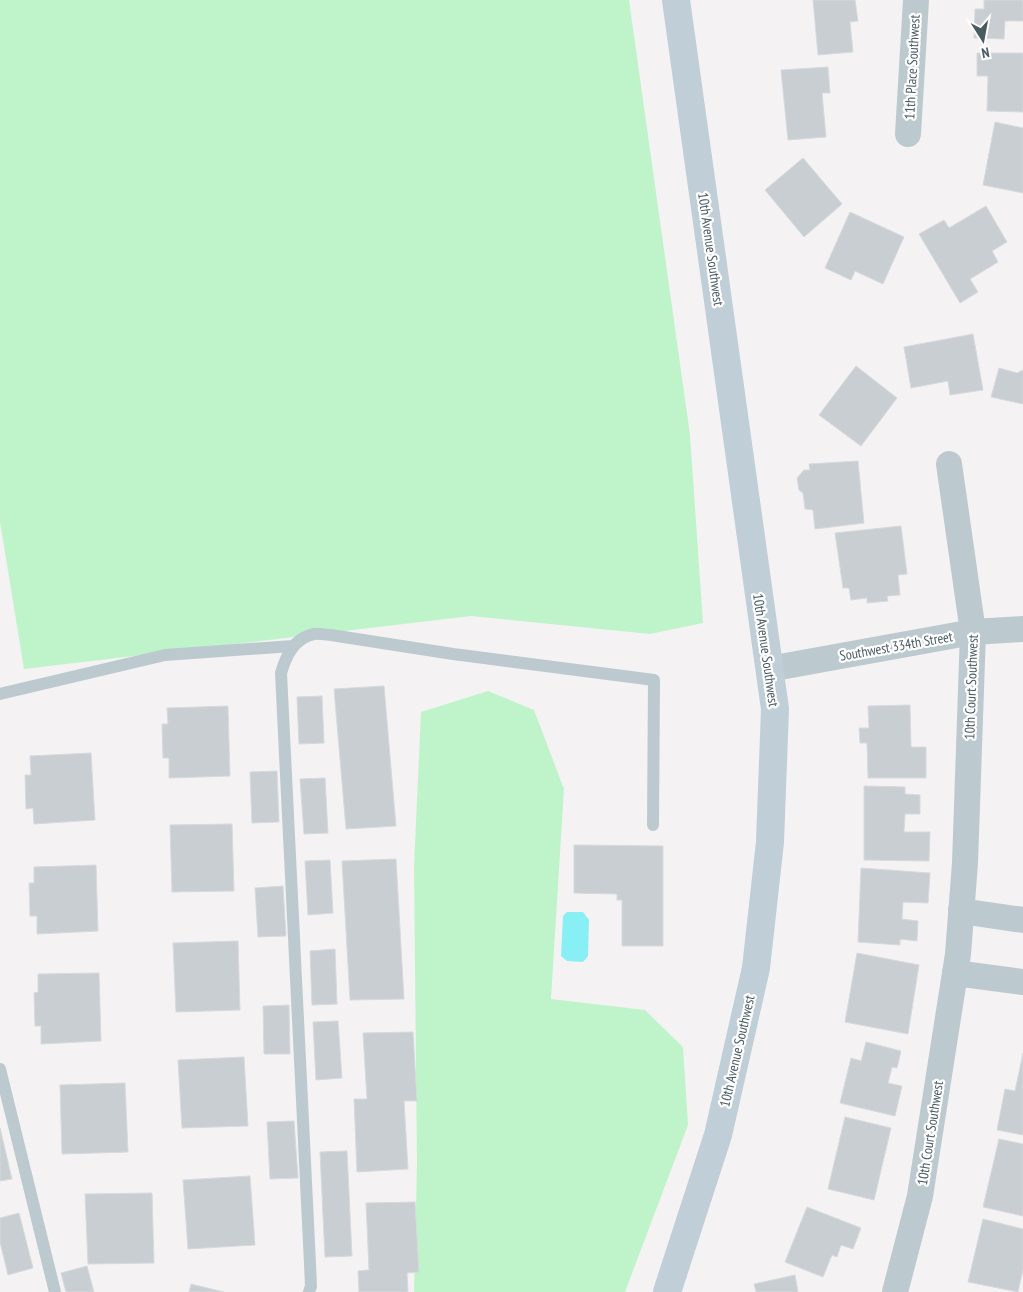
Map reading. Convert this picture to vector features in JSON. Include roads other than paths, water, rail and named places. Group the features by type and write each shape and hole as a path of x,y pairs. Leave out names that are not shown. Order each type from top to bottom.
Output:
{"street":[{"name":"10th Avenue Southwest","path":"667,1292 718,1135 756,968 770,842 775,709 676,0"},
{"name":"11th Place Southwest","path":"908,134 916,0"},
{"name":"10th Court Southwest","path":"895,1292 920,1196 955,973 965,863 973,632 949,464"},
{"name":"Southwest 334th Street","path":"769,669 973,632 1023,629"},
{"path":"961,911 1023,920"},
{"path":"955,973 1023,982"}],"lane":[{"path":"0,694 165,655 293,646 314,634 654,680 653,825"},
{"path":"293,646 286,658 281,673 311,1286 309,1292"},
{"path":"0,1069 55,1292"}],"water":[{"path":"567,912 583,912 589,920 588,956 583,962 567,961 561,956 563,916"}]}
